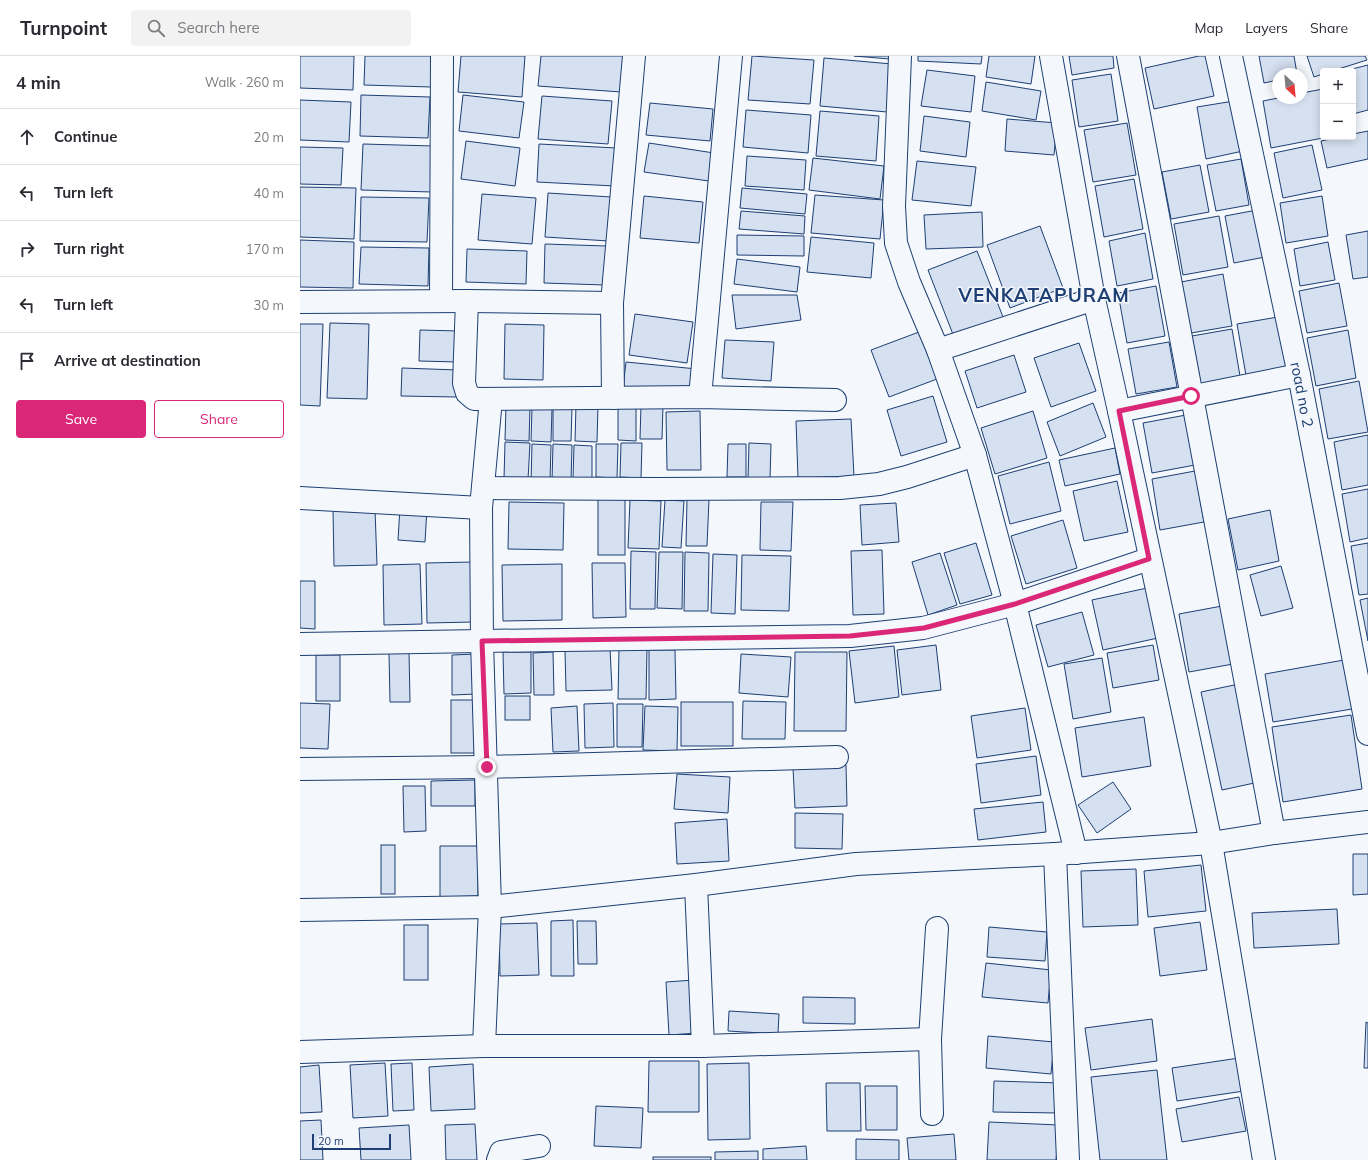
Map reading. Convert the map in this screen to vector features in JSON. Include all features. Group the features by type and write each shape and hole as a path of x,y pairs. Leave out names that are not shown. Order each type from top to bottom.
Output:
{"street":[{"path":"441,301 442,56"},
{"path":"613,398 612,302 634,56"},
{"path":"700,397 731,56"},
{"path":"900,56 894,206 896,243 909,282 938,350 975,455 1015,604 1065,854 1068,1160"},
{"path":"1051,56 1094,299 1211,843 1264,1160"},
{"path":"1128,56 1274,833"},
{"name":"road no 2","path":"1231,56 1299,375 1368,734"},
{"path":"938,350 1094,299"},
{"path":"467,301 464,383 467,393 474,398 700,397 835,400"},
{"path":"300,302 612,302"},
{"path":"1119,411 1299,375"},
{"path":"484,1046 490,907 487,767 482,641 482,498 491,399"},
{"path":"300,498 482,498 658,489 840,488 893,481 975,455"},
{"path":"300,644 850,636 924,628 1015,604 1149,559"},
{"path":"300,769 487,767 837,757"},
{"path":"300,910 490,907 696,885 856,864 1065,854 1211,843 1274,833 1368,822"},
{"path":"696,885 703,1046"},
{"path":"932,1114 930,1039 937,928"},
{"path":"300,1052 484,1046 703,1046 930,1039"},
{"path":"498,1160 501,1152 539,1146"}],"building":[{"path":"300,56 354,56 353,90 300,88"},
{"path":"365,56 432,56 431,87 364,85"},
{"path":"461,56 525,56 522,97 458,92"},
{"path":"541,56 624,56 621,92 538,86"},
{"path":"752,56 814,60 810,104 748,100"},
{"path":"854,56 891,56 890,59"},
{"path":"918,56 982,56 981,64 918,61"},
{"path":"989,56 1035,56 1031,84 986,77"},
{"path":"1069,56 1113,56 1114,68 1072,75"},
{"path":"1205,56 1214,96 1154,109 1145,68"},
{"path":"1259,56 1294,56 1296,68 1272,68 1272,81 1264,83"},
{"path":"1307,56 1365,56 1367,60 1342,68 1320,68 1320,75 1314,77"},
{"path":"824,58 892,64 887,112 820,106"},
{"path":"1368,65 1368,110 1356,113 1356,104 1356,68"},
{"path":"927,70 975,76 971,112 921,106"},
{"path":"1111,74 1118,121 1079,127 1072,80"},
{"path":"986,82 1041,91 1036,120 982,111"},
{"path":"1320,90 1320,139 1271,148 1263,101 1272,99 1272,104 1308,104 1308,92"},
{"path":"361,95 430,97 428,138 360,136"},
{"path":"463,95 524,102 519,138 459,131"},
{"path":"542,96 612,101 608,144 538,139"},
{"path":"300,100 351,102 349,142 300,140"},
{"path":"1234,101 1243,151 1206,159 1197,107"},
{"path":"650,103 713,109 710,141 646,135"},
{"path":"746,110 811,115 808,153 743,147"},
{"path":"820,111 879,116 876,161 816,156"},
{"path":"924,116 970,122 966,157 920,151"},
{"path":"1007,119 1057,123 1054,155 1005,151"},
{"path":"1127,123 1136,175 1093,182 1084,130"},
{"path":"1368,131 1368,159 1327,168 1321,141 1356,140 1356,133"},
{"path":"466,141 520,148 515,186 461,179"},
{"path":"649,143 714,153 709,181 644,172"},
{"path":"363,144 433,146 432,192 361,190"},
{"path":"539,144 617,148 615,186 537,182"},
{"path":"1312,145 1322,190 1283,198 1274,153"},
{"path":"300,147 343,148 341,185 300,184"},
{"path":"747,156 806,160 804,190 745,186"},
{"path":"813,158 884,166 880,199 809,190"},
{"path":"1241,159 1249,205 1216,211 1207,165"},
{"path":"917,161 976,167 971,206 912,200"},
{"path":"1200,165 1209,212 1171,219 1162,172"},
{"path":"1134,179 1143,229 1104,237 1095,186"},
{"path":"300,187 356,188 354,239 300,237"},
{"path":"742,188 807,194 805,214 740,208"},
{"path":"548,193 611,197 609,241 545,237"},
{"path":"482,194 536,198 532,244 478,240"},
{"path":"815,195 884,200 880,239 811,233"},
{"path":"644,196 703,202 699,243 640,238"},
{"path":"1322,196 1328,236 1286,243 1280,203"},
{"path":"361,197 429,198 427,242 360,241"},
{"path":"1257,210 1265,257 1234,263 1225,216"},
{"path":"741,211 805,216 804,234 739,229"},
{"path":"982,212 983,247 926,249 924,215"},
{"path":"1219,216 1228,267 1183,275 1174,224"},
{"path":"1040,226 1063,288 1010,308 987,245"},
{"path":"1368,231 1368,277 1353,279 1346,235"},
{"path":"1145,233 1153,279 1117,286 1109,241"},
{"path":"737,235 804,236 804,256 737,255"},
{"path":"811,237 874,243 871,278 807,272"},
{"path":"300,240 354,242 353,288 300,287"},
{"path":"1328,242 1335,280 1300,286 1294,249"},
{"path":"545,244 606,246 605,285 544,283"},
{"path":"361,247 429,248 428,286 359,284"},
{"path":"467,249 527,251 526,284 466,282"},
{"path":"977,251 1003,317 954,337 928,270"},
{"path":"737,259 800,267 797,292 734,284"},
{"path":"1223,274 1232,326 1191,333 1181,282"},
{"path":"1339,283 1347,326 1307,333 1299,291"},
{"path":"1156,286 1165,336 1127,343 1118,293"},
{"path":"732,295 797,295 801,320 736,329"},
{"path":"635,314 693,322 687,363 629,355"},
{"path":"1278,317 1287,374 1247,381 1237,324"},
{"path":"330,323 369,324 367,399 327,398"},
{"path":"300,324 323,324 320,406 300,405"},
{"path":"505,324 544,325 543,380 504,379"},
{"path":"1232,329 1241,382 1202,390 1192,336"},
{"path":"420,330 459,331 458,362 419,361"},
{"path":"1348,330 1356,378 1316,386 1307,338"},
{"path":"919,332 937,379 889,397 871,350"},
{"path":"725,340 774,342 771,381 722,378"},
{"path":"1169,342 1177,387 1136,394 1128,349"},
{"path":"1079,343 1096,391 1051,407 1034,358"},
{"path":"1014,355 1026,392 977,408 965,371"},
{"path":"626,362 697,369 694,395 623,387"},
{"path":"402,368 458,370 457,397 401,396"},
{"path":"1359,381 1368,432 1328,439 1319,389"},
{"path":"933,396 947,442 901,456 887,410"},
{"path":"1093,403 1106,437 1060,456 1047,422"},
{"path":"576,405 598,405 597,442 575,441"},
{"path":"618,405 636,406 636,441 618,440"},
{"path":"641,405 663,405 662,439 640,439"},
{"path":"506,406 530,407 529,441 505,440"},
{"path":"553,407 572,408 571,441 553,441"},
{"path":"532,408 552,409 551,442 531,441"},
{"path":"700,411 701,470 667,470 666,412"},
{"path":"1033,411 1047,458 995,474 981,428"},
{"path":"1186,415 1195,465 1152,473 1143,423"},
{"path":"851,419 854,476 798,478 796,421"},
{"path":"1368,435 1368,485 1342,490 1334,442"},
{"path":"505,442 530,443 528,480 504,479"},
{"path":"621,443 642,443 641,478 620,477"},
{"path":"749,443 771,444 770,479 748,479"},
{"path":"532,444 551,445 550,482 531,482"},
{"path":"553,444 572,445 571,481 552,481"},
{"path":"596,444 618,444 617,478 596,477"},
{"path":"728,444 746,444 746,477 727,477"},
{"path":"574,445 592,446 592,479 573,479"},
{"path":"1115,448 1120,474 1065,486 1059,460"},
{"path":"1049,462 1061,511 1010,524 998,476"},
{"path":"1195,471 1204,522 1160,530 1152,479"},
{"path":"1117,481 1128,532 1084,541 1073,491"},
{"path":"1368,489 1368,538 1350,542 1342,494"},
{"path":"598,498 625,498 625,555 598,555"},
{"path":"687,499 709,499 707,546 686,546"},
{"path":"630,500 661,501 659,549 628,548"},
{"path":"665,500 684,501 681,548 662,547"},
{"path":"509,502 564,503 563,550 508,549"},
{"path":"761,502 793,502 791,551 760,550"},
{"path":"896,503 899,542 862,545 860,505"},
{"path":"400,507 427,508 425,542 398,540"},
{"path":"375,509 377,565 334,566 333,510"},
{"path":"1270,510 1279,561 1238,570 1228,519"},
{"path":"1063,520 1077,568 1026,584 1011,536"},
{"path":"976,543 992,595 960,604 944,553"},
{"path":"1368,543 1368,594 1359,595 1351,546"},
{"path":"882,550 884,614 853,615 851,551"},
{"path":"631,551 656,552 655,609 630,609"},
{"path":"659,552 683,552 682,609 657,608"},
{"path":"685,552 709,553 708,611 684,611"},
{"path":"940,553 957,605 928,615 912,562"},
{"path":"713,554 737,555 735,614 711,613"},
{"path":"742,555 791,556 789,611 741,610"},
{"path":"473,562 473,622 427,623 426,563"},
{"path":"592,563 625,563 626,617 593,618"},
{"path":"420,564 422,624 384,625 383,565"},
{"path":"562,564 562,620 503,621 502,565"},
{"path":"1281,566 1293,608 1261,616 1250,575"},
{"path":"300,581 315,581 315,629 300,628"},
{"path":"1147,588 1158,638 1103,650 1092,600"},
{"path":"1368,598 1368,641 1360,600"},
{"path":"1222,606 1233,664 1189,672 1179,614"},
{"path":"1082,612 1094,655 1048,667 1036,625"},
{"path":"936,645 941,690 902,695 897,650"},
{"path":"1153,645 1159,680 1113,688 1107,653"},
{"path":"894,646 899,697 855,703 849,651"},
{"path":"610,648 612,690 566,691 565,650"},
{"path":"619,649 647,649 646,699 618,699"},
{"path":"649,650 675,650 676,699 649,700"},
{"path":"409,652 410,702 390,702 389,653"},
{"path":"503,652 531,652 531,693 504,694"},
{"path":"553,652 554,695 534,695 533,653"},
{"path":"795,652 847,652 846,731 794,731"},
{"path":"476,654 477,694 452,695 452,655"},
{"path":"741,654 791,657 788,697 739,693"},
{"path":"316,655 340,655 340,701 316,701"},
{"path":"1102,658 1111,712 1073,719 1064,664"},
{"path":"1344,660 1352,709 1273,722 1265,674"},
{"path":"1239,684 1259,782 1222,790 1201,692"},
{"path":"505,696 530,696 530,720 505,720"},
{"path":"451,700 478,700 478,753 451,753"},
{"path":"743,701 786,702 785,739 742,739"},
{"path":"681,702 733,702 733,746 681,746"},
{"path":"300,703 330,704 328,749 300,748"},
{"path":"613,703 614,747 585,748 584,704"},
{"path":"617,704 643,704 642,747 617,747"},
{"path":"577,706 579,751 553,752 551,708"},
{"path":"645,706 678,707 677,751 643,750"},
{"path":"1025,708 1031,750 977,758 971,716"},
{"path":"1351,715 1362,789 1283,802 1272,727"},
{"path":"1144,717 1151,766 1082,777 1075,728"},
{"path":"1036,756 1041,795 981,803 976,764"},
{"path":"846,765 847,806 795,808 793,768"},
{"path":"677,774 730,777 728,813 674,809"},
{"path":"475,780 475,806 431,806 431,781"},
{"path":"1113,782 1131,809 1097,833 1078,805"},
{"path":"403,786 425,786 426,831 404,832"},
{"path":"1043,802 1046,832 978,840 974,809"},
{"path":"795,813 843,814 842,849 795,848"},
{"path":"727,819 729,861 677,864 675,823"},
{"path":"381,845 395,845 395,894 381,894"},
{"path":"440,846 478,846 478,896 440,897"},
{"path":"1353,854 1368,854 1368,894 1353,895"},
{"path":"1201,865 1206,911 1148,917 1144,871"},
{"path":"1136,869 1138,925 1083,927 1081,871"},
{"path":"1337,909 1339,944 1254,948 1252,913"},
{"path":"573,920 574,976 551,976 551,921"},
{"path":"577,921 596,921 597,964 578,964"},
{"path":"1200,922 1207,970 1160,976 1154,928"},
{"path":"537,923 539,975 500,976 499,924"},
{"path":"404,925 428,925 428,980 404,980"},
{"path":"989,927 1047,932 1045,961 987,957"},
{"path":"986,963 1051,970 1048,1003 982,997"},
{"path":"694,980 697,1033 669,1035 666,982"},
{"path":"803,997 855,998 855,1024 803,1023"},
{"path":"729,1011 779,1014 778,1034 728,1031"},
{"path":"1152,1019 1157,1061 1091,1070 1085,1028"},
{"path":"1366,1022 1368,1023 1368,1068 1364,1068"},
{"path":"988,1036 1054,1042 1051,1074 986,1068"},
{"path":"1239,1058 1244,1091 1177,1101 1172,1068"},
{"path":"649,1061 699,1061 699,1112 648,1112"},
{"path":"385,1063 388,1116 353,1118 350,1065"},
{"path":"412,1063 414,1110 393,1111 391,1064"},
{"path":"749,1063 750,1139 708,1140 707,1064"},
{"path":"473,1064 475,1109 431,1111 429,1067"},
{"path":"319,1065 322,1112 300,1113 300,1067"},
{"path":"1157,1070 1167,1160 1100,1160 1091,1077"},
{"path":"994,1081 1060,1083 1059,1113 993,1112"},
{"path":"826,1083 860,1083 861,1131 827,1131"},
{"path":"865,1086 897,1086 897,1130 866,1130"},
{"path":"1239,1097 1246,1131 1182,1142 1176,1109"},
{"path":"596,1106 643,1108 641,1148 594,1146"},
{"path":"321,1120 323,1160 300,1160 300,1121"},
{"path":"989,1122 1059,1125 1056,1160 987,1160"},
{"path":"475,1124 477,1160 446,1160 445,1125"},
{"path":"409,1125 411,1160 361,1160 359,1128"},
{"path":"954,1134 956,1160 909,1160 907,1138"},
{"path":"856,1139 899,1140 899,1160 856,1160"},
{"path":"806,1146 807,1160 763,1160 763,1149"},
{"path":"758,1151 758,1160 715,1160 715,1152"},
{"path":"653,1157 711,1157 711,1160 653,1160"}],"district":[{"name":"VENKATAPURAM","path":"1044,295"}],"route":[{"path":"487,767 482,641 850,636 924,628 1015,604 1149,559 1119,411 1191,396"}]}
